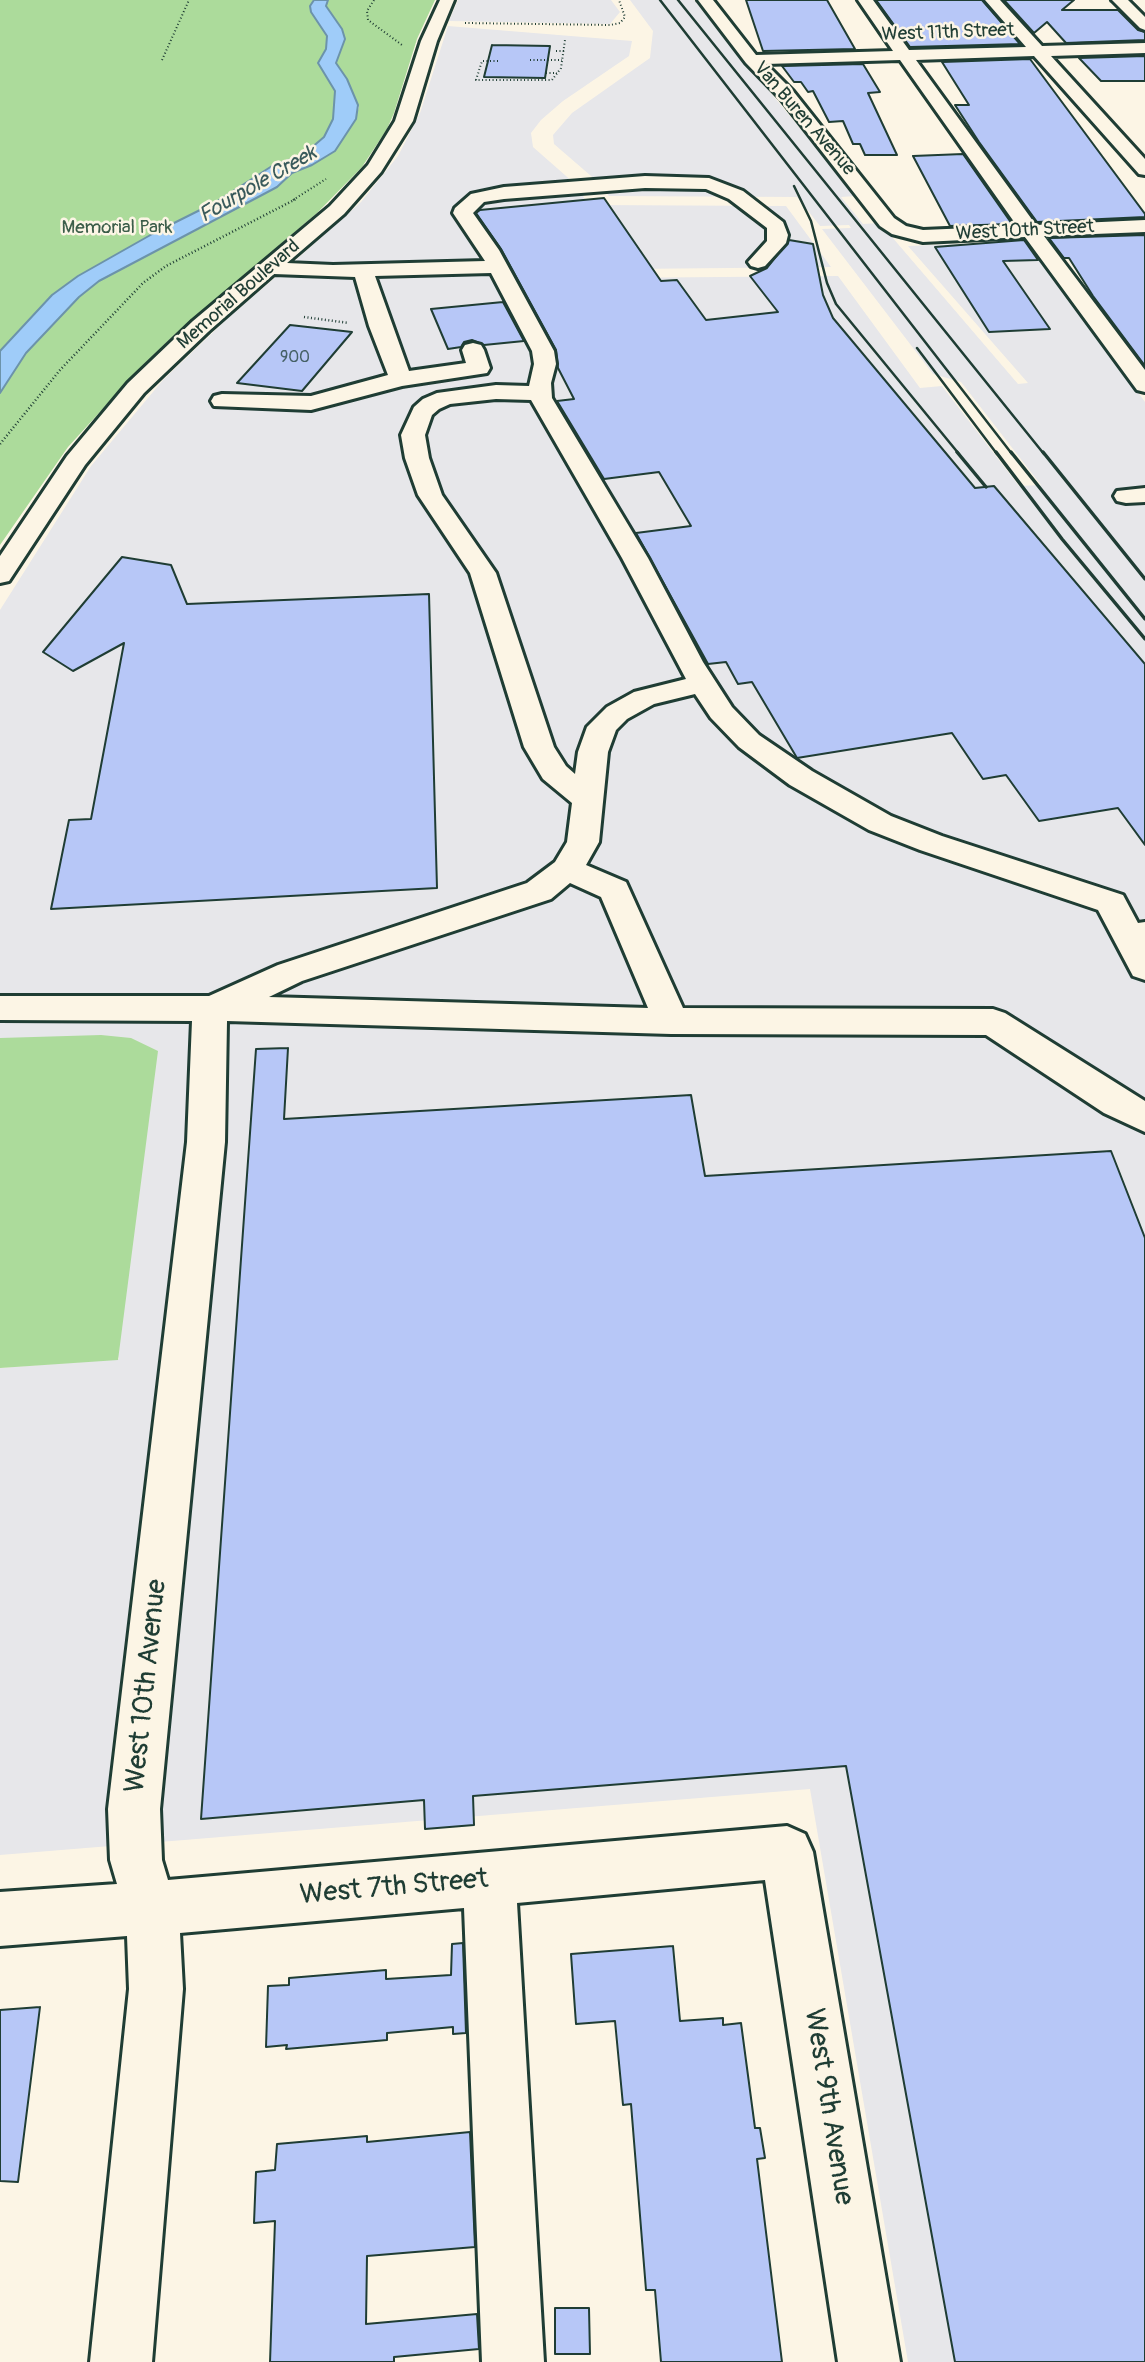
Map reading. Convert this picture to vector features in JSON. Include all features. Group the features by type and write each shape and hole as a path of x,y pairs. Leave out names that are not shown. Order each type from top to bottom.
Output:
{"street":[{"name":"Memorial Boulevard","path":"0,575 76,461 112,416 169,356 342,204 384,156 404,121 436,23 447,0"},
{"name":"Van Buren Avenue","path":"705,0 752,60 787,95 887,222 906,233"},
{"path":"866,0 1030,231 1145,385"},
{"path":"992,0 1145,170"},
{"path":"1119,0 1145,24"},
{"name":"West 11th Street","path":"752,60 1145,48"},
{"path":"758,262 772,250 778,235 776,226 751,203 724,189 692,182 517,192 478,198 464,208 463,213 489,250 543,351 545,364 540,383 541,398 635,558 689,662 721,712 750,741 801,778 880,823 931,843 1111,903 1137,934 1145,968"},
{"name":"West 10th Street","path":"906,233 923,236 1145,226"},
{"path":"270,268 363,270 496,267"},
{"path":"363,270 380,326 401,379"},
{"path":"222,401 310,402 401,379 479,368 473,350"},
{"path":"541,393 496,392 445,398 431,404 422,412 413,435 417,458 430,495 483,573 539,747 554,772 589,801"},
{"path":"210,1009 290,972 539,891 567,869 583,842 593,752 602,727 617,713 644,698 703,684"},
{"path":"567,869 614,890 671,1021"},
{"path":"0,1008 302,1009 671,1021 993,1022 1131,1111"},
{"name":"West 10th Avenue","path":"121,2362 156,1989 155,1942 150,1907 136,1860 134,1809 206,1142 210,1009"},
{"name":"West 7th Street","path":"0,1919 238,1902 787,1852"},
{"name":"West 9th Avenue","path":"787,1852 869,2362"},
{"path":"489,1879 513,2362"}],"path":[{"path":"162,60 189,0"},
{"path":"374,0 367,11 368,20 406,49"},
{"path":"436,23 610,25 620,23 625,17 619,0"},
{"path":"498,61 482,61 476,80 548,81 556,78 565,40"},
{"path":"556,51 564,51"},
{"path":"530,60 562,60"},
{"path":"546,73 557,73"},
{"path":"0,444 60,370 143,283 166,266 296,199 333,174"},
{"path":"304,317 360,325"},
{"path":"321,326 327,320"}],"shaded area":[{"path":"458,0 611,0 620,12 610,24 449,21"},
{"path":"630,0 694,0 856,196 841,197 863,224 880,223 1018,384 1028,383 908,246 1030,241 1145,402 1145,2362 908,2362 810,1789 0,1855 0,1368 119,1359 0,1038 0,610 91,466 163,380 278,275 606,271 607,278 838,276 920,388 942,386 1019,486 1041,485 961,382 933,374 822,229 851,228 849,225 820,226 797,197 609,196 598,182 554,144 553,135 572,113 650,58 653,31"},
{"path":"448,26 632,41 629,56 563,101 541,120 531,133 533,147 574,183 589,205 786,206 831,267 628,269 627,262 289,266 361,202 398,156 420,113"}],"green space":[{"name":"Memorial Park","path":"0,0 314,0 311,12 327,36 326,48 318,63 335,91 335,101 354,123 359,107 340,79 332,55 324,11 326,0 435,0 417,39 394,113 387,129 362,167 317,213 174,335 138,370 68,447 0,545"},
{"path":"101,1035 131,1038 158,1051 118,1360 0,1368 0,1038"}],"water":[{"name":"Fourpole Creek","path":"314,0 328,0 326,6 342,29 345,39 336,63 347,79 358,105 356,119 335,151 292,173 277,187 99,281 79,297 26,353 0,393 0,351 52,295 78,276 216,202 272,166 303,155 324,137 333,119 335,91 318,63 326,49 327,36 311,12 310,6"}],"building":[{"path":"746,0 827,0 855,49 763,51"},
{"path":"876,0 982,0 1020,44 910,47"},
{"path":"1004,0 1074,0 1062,10 1118,10 1138,30 1145,32 1145,40 1066,43 1047,22 1034,33"},
{"path":"492,45 550,46 545,78 484,77"},
{"path":"1145,56 1145,81 1101,81 1079,58"},
{"path":"1030,59 1145,217 1037,222 955,105 969,105 942,62"},
{"path":"863,64 880,92 868,93 897,155 865,155 860,144 853,144 843,121 829,122 813,91 808,92 801,82 794,82 782,66"},
{"path":"963,154 1012,224 950,226 913,156"},
{"path":"604,198 661,281 677,280 706,320 778,312 750,276 767,268 789,240 813,244 823,295 833,318 975,488 994,486 1145,664 1145,845 1118,808 1039,821 1006,775 983,779 952,733 797,758 752,682 738,684 726,662 708,664 636,533 691,526 659,472 604,479 557,401 574,399 558,368 556,350 501,249 476,213 480,210"},
{"path":"1145,235 1145,366 1093,296 1069,258 1064,258 1049,238"},
{"path":"1024,240 1038,260 1003,261 1050,329 989,332 935,247"},
{"path":"503,302 524,341 484,345 472,340 464,342 461,347 448,349 431,309"},
{"path":"290,325 352,332 302,391 237,383"},
{"path":"122,557 171,565 187,604 429,594 437,888 51,909 69,820 91,819 124,643 73,671 43,652"},
{"path":"288,1048 284,1119 691,1095 705,1176 1111,1151 1145,1238 1145,2362 955,2362 846,1766 473,1796 474,1825 425,1829 424,1800 201,1819 256,1049"},
{"path":"463,1943 466,2033 453,2034 453,2027 387,2033 387,2040 286,2049 287,2045 266,2047 268,1986 289,1985 289,1978 386,1970 386,1979 451,1975 452,1944"},
{"path":"673,1946 680,2021 723,2018 723,2025 741,2023 755,2128 760,2128 765,2158 757,2159 782,2362 661,2362 655,2290 646,2290 631,2104 623,2105 615,2021 576,2024 571,1954"},
{"path":"40,2007 18,2182 0,2181 0,2010"},
{"path":"470,2132 475,2247 367,2256 366,2324 477,2314 479,2349 394,2357 394,2362 270,2362 275,2221 254,2223 256,2172 275,2170 277,2144 367,2136 367,2142"},
{"path":"555,2308 589,2308 590,2354 555,2354"}],"railway":[{"path":"660,0 1012,454"},
{"path":"678,0 1044,454"},
{"path":"794,186 811,221 827,283 836,304 959,454"},
{"path":"917,348 997,454"},
{"path":"957,452 986,487"},
{"path":"996,452 1062,539 1145,639"},
{"path":"1011,452 1145,619"},
{"path":"1043,452 1145,579"}]}
